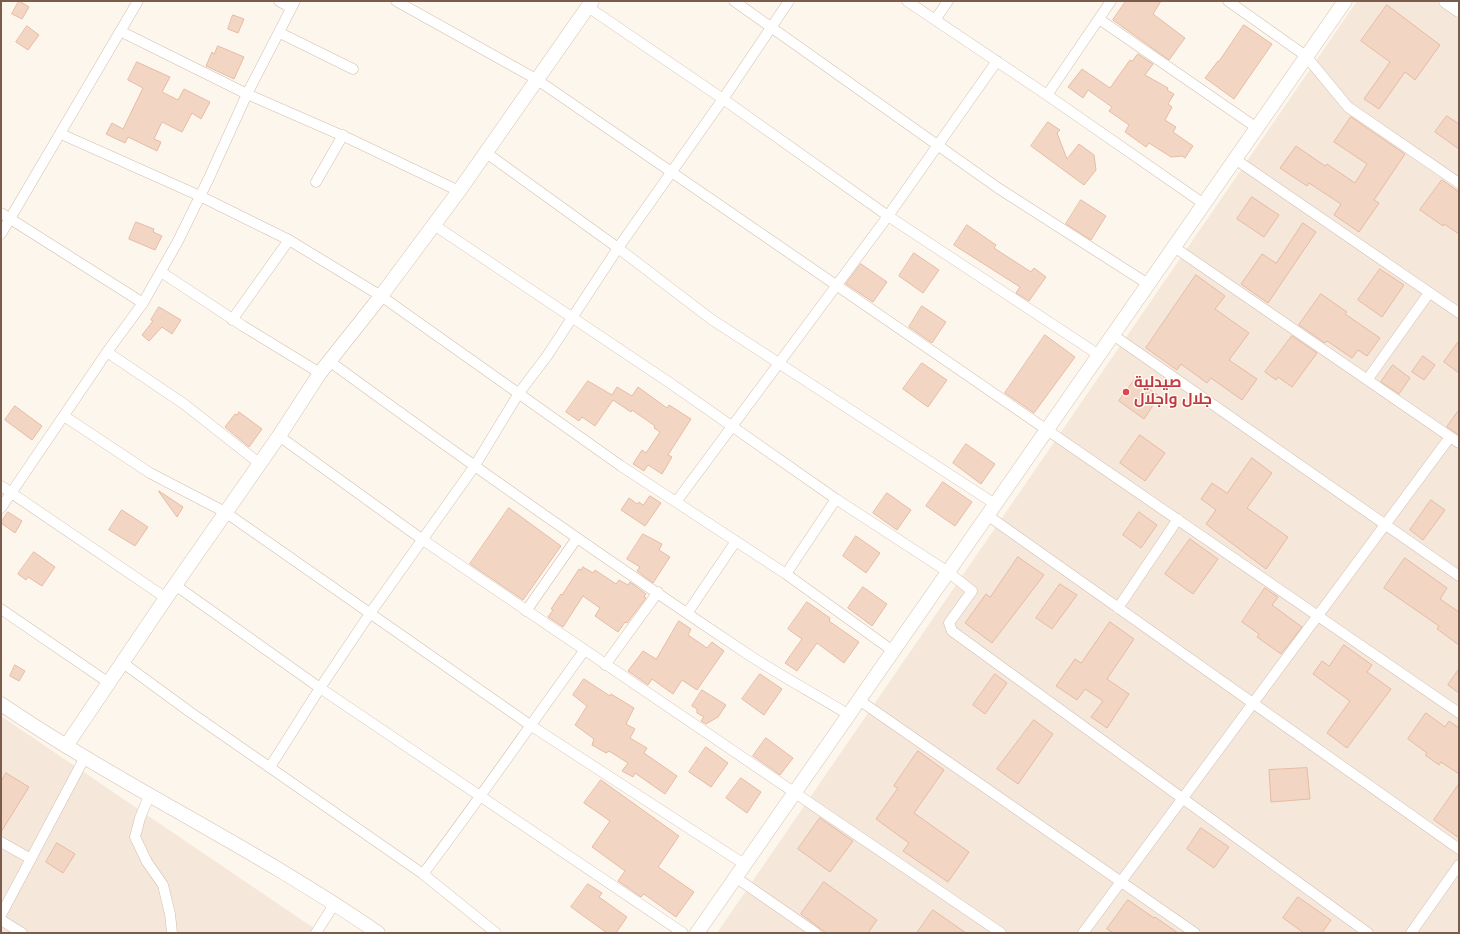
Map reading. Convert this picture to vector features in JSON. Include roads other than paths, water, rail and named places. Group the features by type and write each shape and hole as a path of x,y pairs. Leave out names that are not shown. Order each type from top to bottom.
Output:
{"street":[{"path":"1,234 138,1"},
{"path":"1,508 107,352 144,303 161,272 200,196 247,94 280,33 293,4 279,1"},
{"path":"396,1 536,79 1459,712"},
{"path":"734,1 998,188 1148,284"},
{"path":"270,767 320,688 371,612 474,467 519,393 547,356 570,318 672,173 789,1"},
{"path":"907,1 1047,95 1204,204"},
{"path":"935,20 948,1"},
{"path":"1047,95 1110,1"},
{"path":"1228,1 1306,56 1348,107 1459,183"},
{"path":"697,933 1345,1"},
{"path":"1446,1 1459,10"},
{"path":"66,746 225,512 279,436 320,373 381,296 459,191 590,4 888,216 1099,355"},
{"path":"1099,19 1257,128"},
{"path":"120,31 247,94 343,135 459,191"},
{"path":"280,33 353,69"},
{"path":"676,502 778,362 888,216 997,61"},
{"path":"61,134 200,196 289,240 381,296 621,466 786,574 893,651"},
{"path":"316,182 343,135"},
{"path":"485,152 618,248 711,319 778,362 991,510 1118,608 1459,849"},
{"path":"1235,159 1459,313"},
{"path":"1,213 144,303"},
{"path":"434,225 836,499 948,572 972,591 949,623 952,631 1368,933"},
{"path":"232,320 289,240"},
{"path":"1174,247 1459,443"},
{"path":"161,272 232,320 320,373"},
{"path":"1367,380 1429,293"},
{"path":"1113,335 1459,576"},
{"path":"107,352 184,404 259,463"},
{"path":"329,361 474,467 577,538 747,653 849,715"},
{"path":"64,416 150,473 225,512 371,612 530,725 744,864"},
{"path":"279,436 423,540 584,651 795,792 1001,933"},
{"path":"1084,933 1450,437"},
{"path":"1,486 166,598"},
{"path":"786,574 836,499"},
{"path":"1118,608 1178,519"},
{"path":"526,611 577,538"},
{"path":"688,612 736,541"},
{"path":"176,585 320,688 683,933"},
{"path":"605,665 658,592"},
{"path":"1,609 109,683"},
{"path":"423,874 482,796 530,725 584,651"},
{"path":"122,663 423,874 496,933"},
{"path":"859,700 1195,933"},
{"path":"1,704 66,746 149,796 253,853 335,903 378,933"},
{"path":"1,915 85,757"},
{"path":"149,796 140,818 136,837 147,862 163,885 170,914 172,933"},
{"path":"1,842 31,859"},
{"path":"1411,933 1459,864"},
{"path":"735,877 816,933"},
{"path":"316,933 335,903"},
{"path":"1,920 22,933"}],"place":[{"name":"صيدلية جلال واجلال","path":"1126,392"}]}
